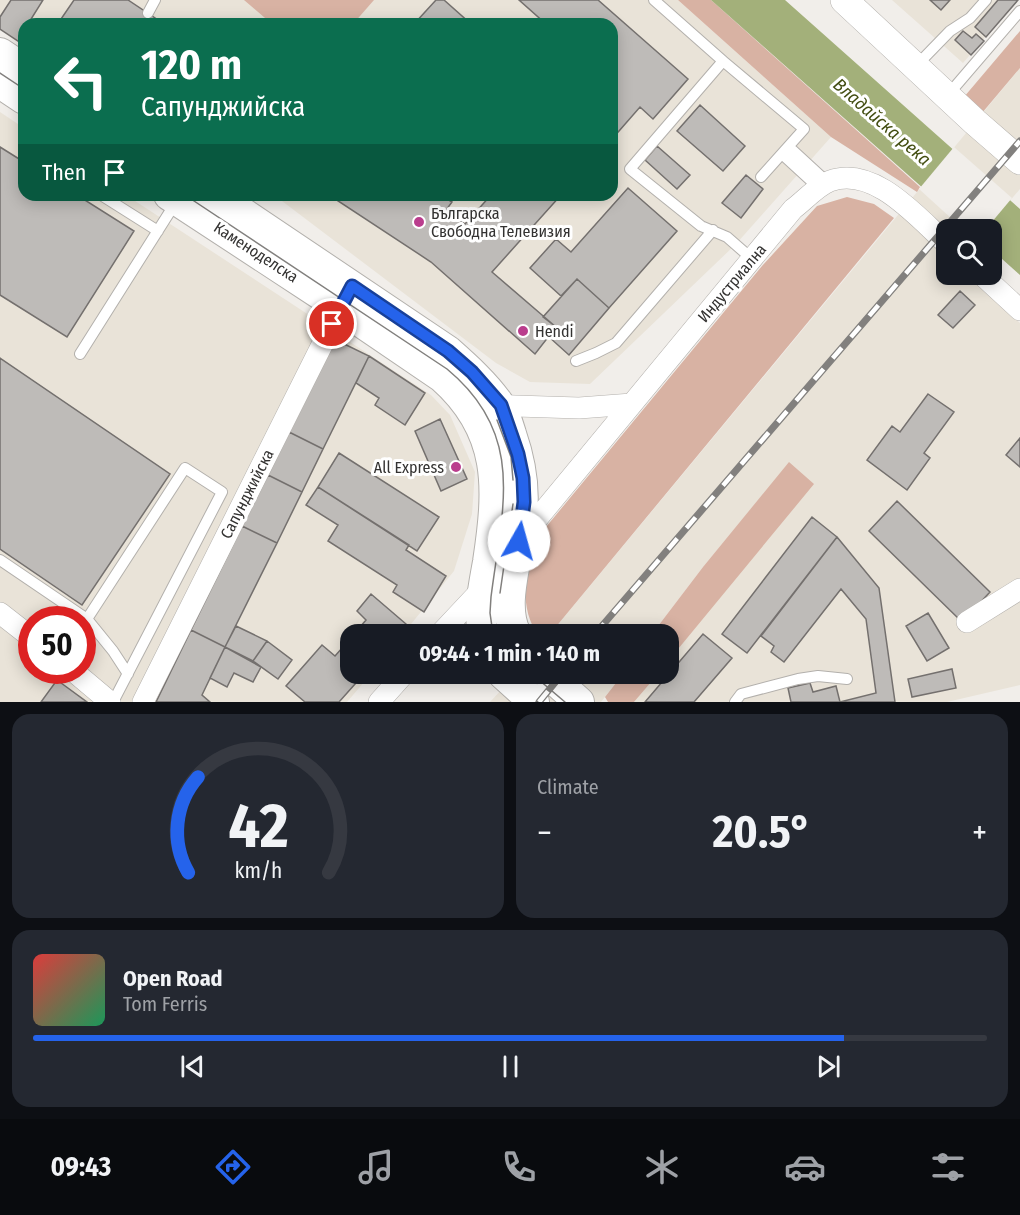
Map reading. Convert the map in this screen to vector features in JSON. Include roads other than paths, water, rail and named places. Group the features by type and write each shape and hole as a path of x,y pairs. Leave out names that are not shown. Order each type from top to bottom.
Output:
{"main road":[{"path":"0,53 18,65"},
{"path":"0,83 18,95"},
{"name":"Каменоделска","path":"182,201 346,297 448,351 472,372 501,405 518,454 523,478 524,502 511,584 510,611 513,624"},
{"name":"Каменоделска","path":"224,201 346,297 442,377 456,390 478,422 490,454 495,488 495,515 481,624"},
{"path":"514,684 534,702"},
{"path":"559,684 579,702"}],"street":[{"path":"844,0 1020,161"},
{"path":"830,182 870,182 895,197 936,234"},
{"name":"Индустриална","path":"449,624 484,587 519,541 793,209 830,182"},
{"path":"993,285 1020,310"},
{"name":"Сапунджийска","path":"143,702 346,297"},
{"path":"466,403 579,408 632,404"},
{"path":"967,622 1020,589"},
{"path":"0,613 18,627"},
{"path":"90,684 112,702"},
{"path":"379,702 395,684"}],"lane":[{"path":"148,13 155,0"},
{"path":"654,0 804,129 761,177"},
{"path":"915,67 950,31 970,18 986,0"},
{"path":"947,96 1020,11"},
{"path":"723,61 630,169 701,226 727,237 751,258"},
{"path":"785,150 830,182"},
{"path":"110,201 158,231"},
{"path":"80,354 158,231 173,201"},
{"path":"576,361 616,343 713,230"},
{"path":"95,606 185,468 222,492 112,702"},
{"path":"0,560 68,606"},
{"path":"96,630 128,674"},
{"path":"735,702 741,694 798,679 818,676 847,679"}],"water":[{"name":"Владайска река","path":"711,0 785,0 1020,209 1020,275 1002,259 1002,219 958,219"}],"tram line":[{"path":"0,73 18,85"},
{"path":"194,201 447,369 472,394 489,420 499,447 503,475 503,504 491,597 492,624"},
{"path":"497,420 511,457 513,480"},
{"path":"500,593 513,504"},
{"path":"544,684 565,702"}],"railway":[{"path":"604,624 1020,141"},
{"path":"539,702 554,684"}],"place":[{"name":"Българска Свободна Телевизия","path":"419,222"},
{"name":"Hendi","path":"523,331"},
{"name":"All Express","path":"456,467"}]}
